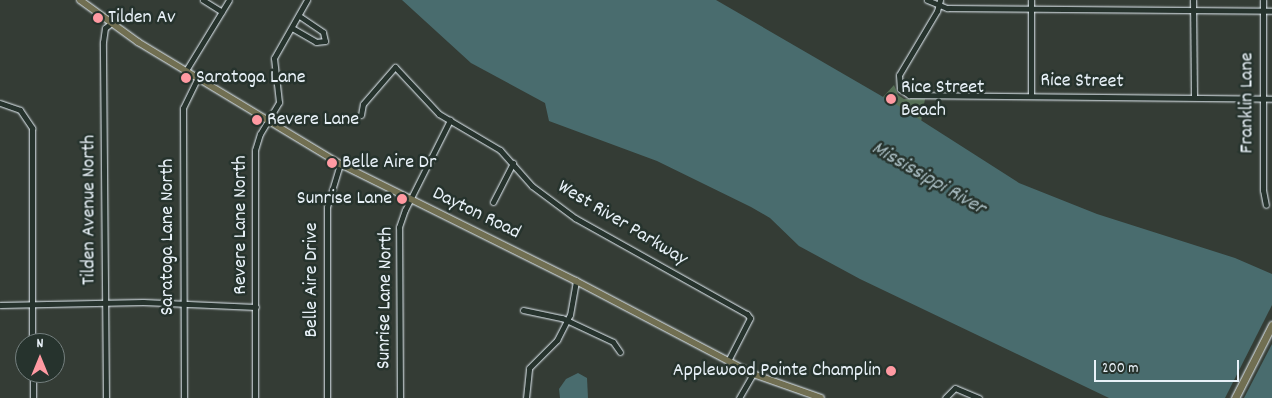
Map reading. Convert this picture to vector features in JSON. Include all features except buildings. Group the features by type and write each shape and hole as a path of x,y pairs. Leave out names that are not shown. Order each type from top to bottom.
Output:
{"highway":[{"path":"1235,398 1272,325"}],"main road":[{"name":"Dayton Road","path":"80,0 110,24 185,72 340,164 576,281 753,374 821,398"}],"street":[{"path":"203,0 222,12"},
{"path":"185,72 229,0"},
{"name":"Revere Lane North","path":"256,398 255,150 280,95 274,58 307,0"},
{"path":"927,0 939,3 1031,9 1272,11"},
{"path":"1031,0 1031,96"},
{"path":"1193,0 1194,98"},
{"name":"Franklin Lane","path":"1263,0 1263,190 1266,205"},
{"name":"Rice Street","path":"939,3 899,75 898,84 909,95 1272,99"},
{"path":"292,28 316,42 325,41 323,32 299,16"},
{"name":"Tilden Avenue North","path":"106,398 103,42 105,28 110,24"},
{"name":"West River Parkway","path":"361,115 363,104 396,67 432,107 500,150 532,186 575,218 747,314 750,318 728,361"},
{"name":"Saratoga Lane North","path":"184,398 183,108 197,79"},
{"path":"0,103 20,110 32,128 32,333"},
{"name":"Sunrise Lane North","path":"400,398 399,237 401,219 450,120"},
{"path":"493,202 513,163"},
{"name":"Belle Aire Drive","path":"327,398 327,207 340,164"},
{"path":"526,398 528,368 554,345 567,320 576,281"},
{"path":"0,305 105,302 256,308"},
{"path":"523,310 567,320 613,342 620,352"},
{"path":"739,398 753,374"},
{"path":"33,383 33,398"},
{"path":"946,398 954,388 979,398"}],"green space":[{"path":"894,85 898,95 904,99 925,99 921,122 882,98"}],"water":[{"name":"Mississippi River","path":"402,0 716,0 897,105 1019,183 1097,214 1235,258 1272,274 1272,398 1109,398 860,279 799,246 770,218 751,207 657,161 549,121 545,103 471,63"},
{"path":"578,373 587,378 588,398 560,398 559,389 566,379"}],"pier":[{"path":"1272,305 1272,344 1244,398 1225,398"}],"place":[{"name":"Tilden Av","path":"98,18"},
{"name":"Saratoga Lane","path":"186,78"},
{"name":"Rice Street Beach","path":"891,99"},
{"name":"Revere Lane","path":"257,120"},
{"name":"Belle Aire Dr","path":"332,163"},
{"name":"Sunrise Lane","path":"402,199"},
{"name":"Applewood Pointe Champlin","path":"891,371"}]}
